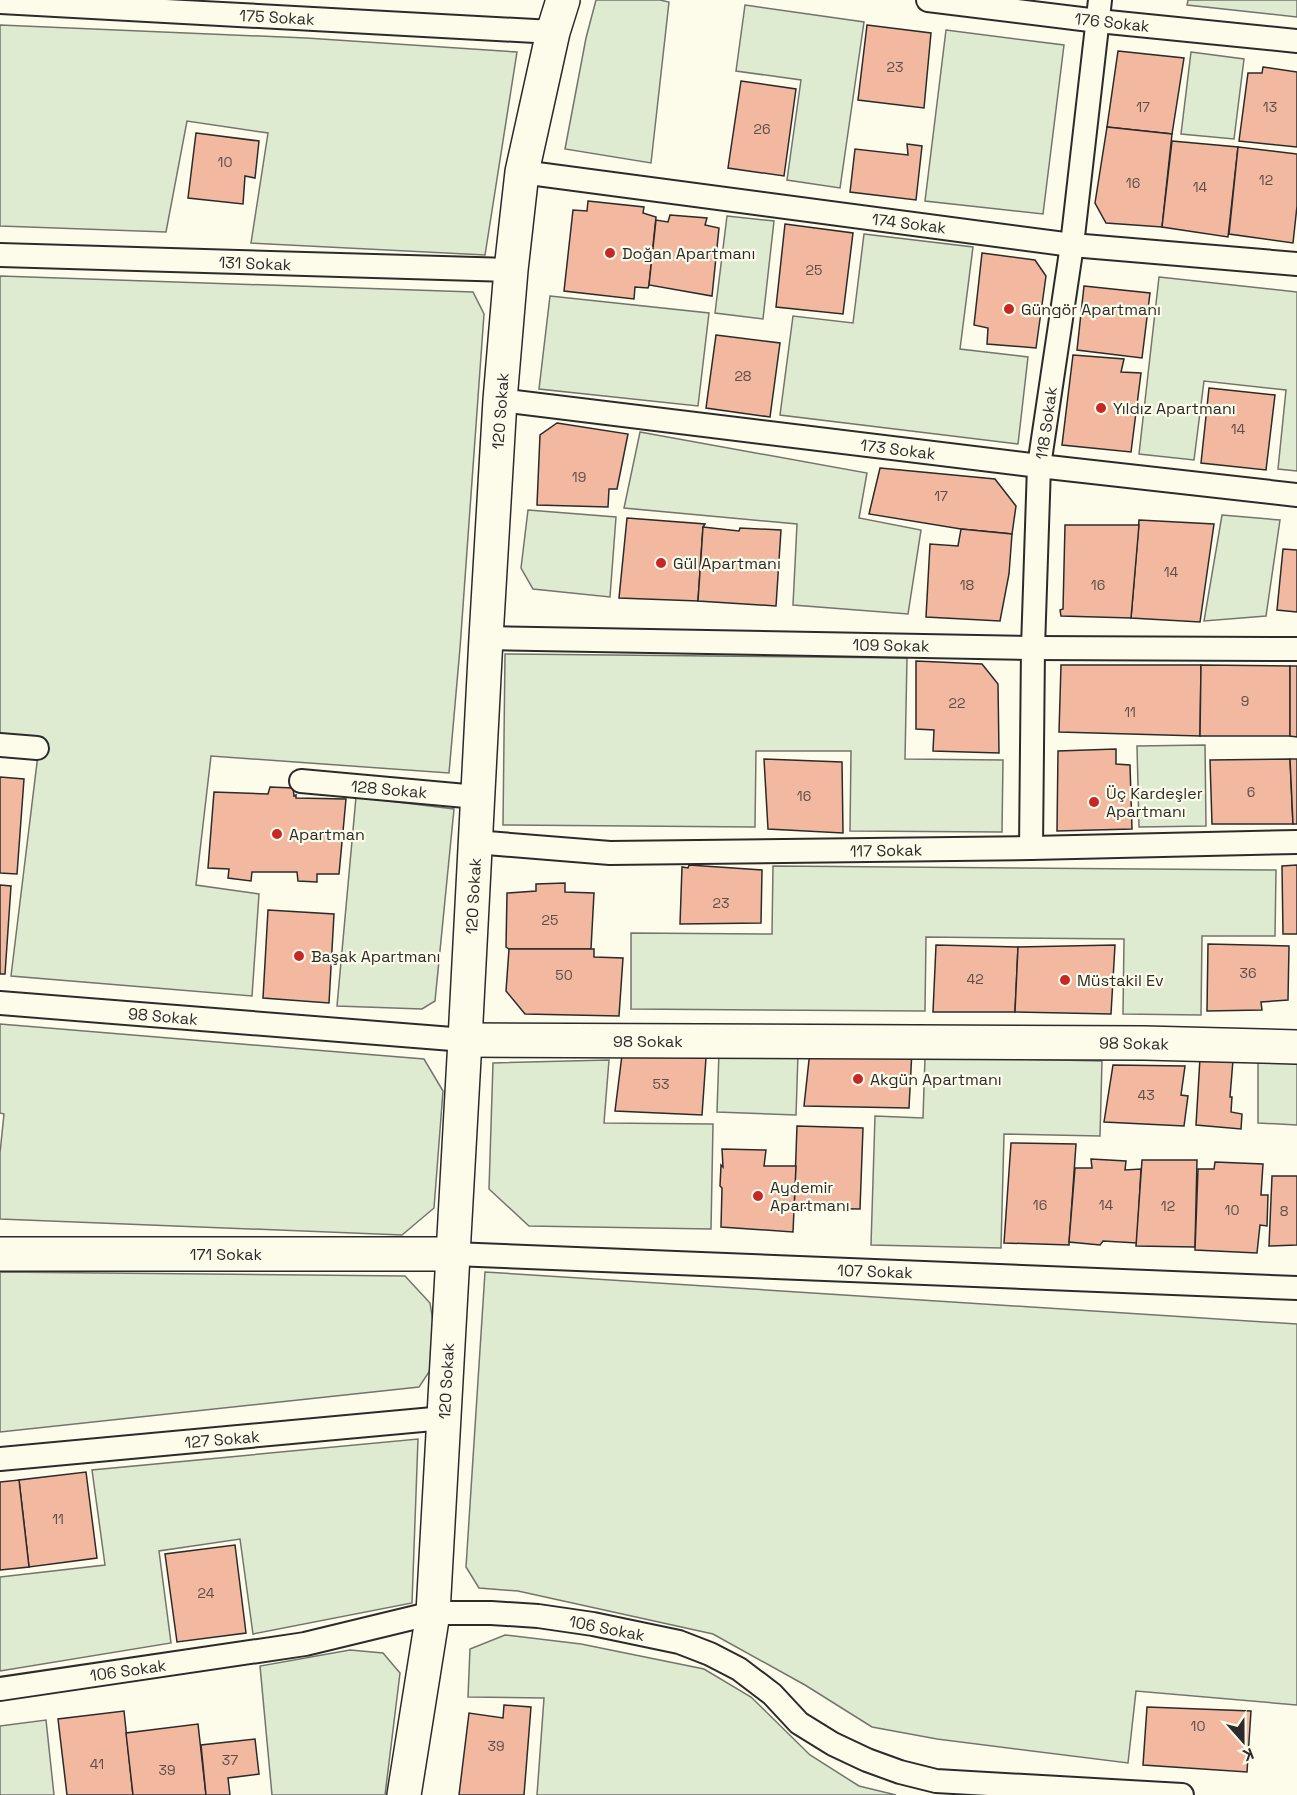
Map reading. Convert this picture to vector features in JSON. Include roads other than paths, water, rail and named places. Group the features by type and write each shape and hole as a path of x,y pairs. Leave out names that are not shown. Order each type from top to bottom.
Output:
{"street":[{"name":"120 Sokak","path":"404,1795 433,1613 486,638 500,400 511,270 522,172 553,32 563,0"},
{"name":"98 Sokak","path":"465,1040 1132,1042 1297,1047"},
{"name":"171 Sokak","path":"0,1254 453,1254"}],"lane":[{"name":"176 Sokak","path":"928,0 1099,11 1297,41"},
{"name":"175 Sokak","path":"0,2 553,32"},
{"name":"118 Sokak","path":"1031,848 1033,648 1039,466 1072,245 1099,11"},
{"name":"174 Sokak","path":"522,172 1072,245 1297,264"},
{"name":"131 Sokak","path":"0,255 511,270"},
{"name":"173 Sokak","path":"500,400 1297,495"},
{"name":"109 Sokak","path":"486,638 1033,648 1297,649"},
{"path":"0,745 37,748"},
{"name":"128 Sokak","path":"301,781 477,796"},
{"name":"117 Sokak","path":"475,842 610,853 1297,842"},
{"name":"98 Sokak","path":"0,1003 465,1040"},
{"name":"107 Sokak","path":"453,1254 1297,1288"},
{"name":"127 Sokak","path":"0,1460 444,1418"},
{"name":"106 Sokak","path":"0,1689 305,1644 433,1613 538,1616 593,1624 679,1642 710,1654 739,1669 772,1694 799,1723 833,1744 900,1772 936,1781 1182,1795"}],"place":[{"name":"Doğan Apartmanı","path":"610,253"},
{"name":"Güngör Apartmanı","path":"1009,309"},
{"name":"Yıldız Apartmanı","path":"1101,408"},
{"name":"Gül Apartmanı","path":"661,563"},
{"name":"Üç Kardeşler Apartmanı","path":"1094,802"},
{"name":"Apartman","path":"277,834"},
{"name":"Başak Apartmanı","path":"299,956"},
{"name":"Müstakil Ev","path":"1065,980"},
{"name":"Akgün Apartmanı","path":"858,1079"},
{"name":"Aydemir Apartmanı","path":"758,1196"}]}
